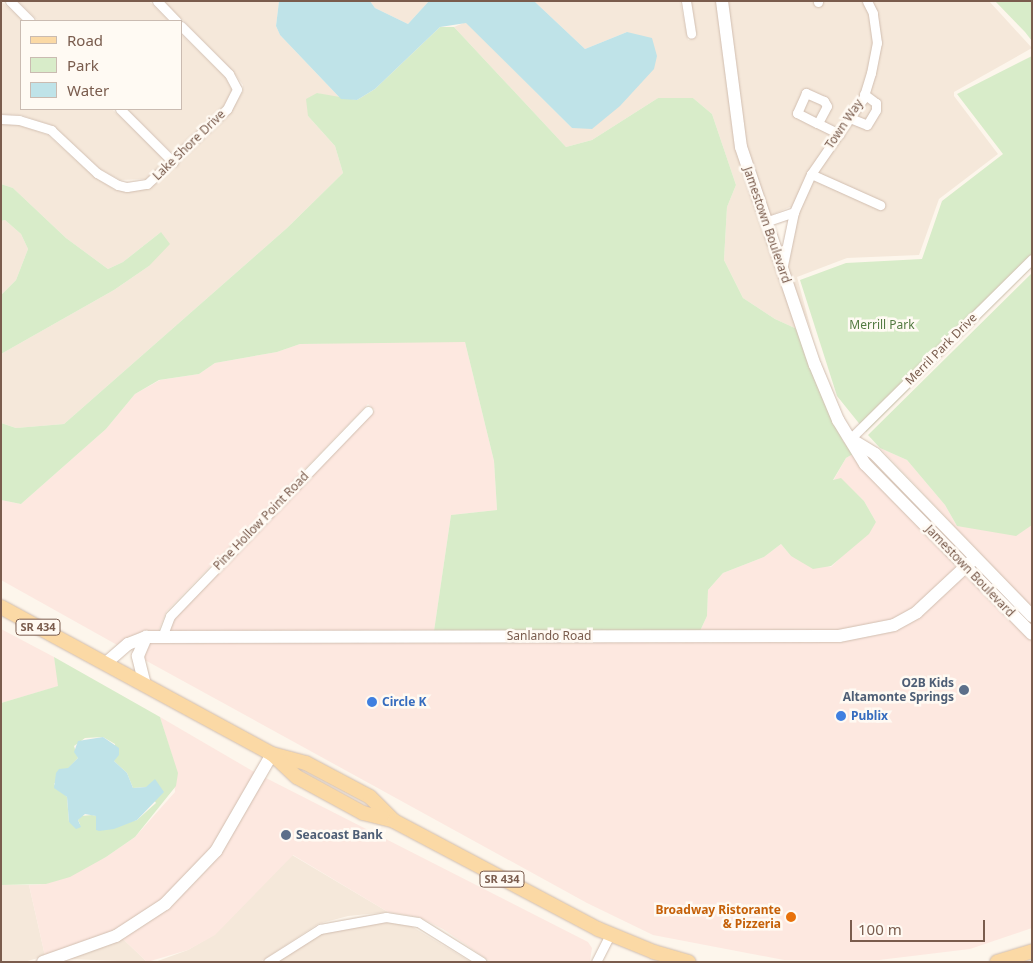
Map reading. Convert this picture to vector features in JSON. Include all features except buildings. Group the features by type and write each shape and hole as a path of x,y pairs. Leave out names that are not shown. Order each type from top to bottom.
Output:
{"main road":[{"name":"SR 434","path":"1,607 272,754 306,763 370,797 394,821 610,934 689,962"},
{"path":"997,962 1032,951"}],"street":[{"path":"10,1 29,20"},
{"path":"156,1 175,20"},
{"path":"686,1 691,34"},
{"name":"Jamestown Boulevard","path":"722,1 741,147 765,222 824,387 850,439 875,454 1032,634"},
{"name":"Town Way","path":"783,271 794,212 811,174 840,134 864,94 877,43 872,13 867,1"},
{"name":"Lake Shore Drive","path":"1,119 19,120 51,130 97,173 118,185 127,187 148,184 174,162 227,109 237,89 229,74 182,27"},
{"path":"818,124 827,109 824,101 806,93 797,113 818,124 840,134"},
{"path":"850,118 867,124 877,106 864,94"},
{"path":"121,110 174,162"},
{"path":"811,174 880,205"},
{"path":"765,222 794,212"},
{"name":"Merril Park Drive","path":"850,439 1032,259"},
{"name":"Pine Hollow Point Road","path":"162,636 170,616 368,411"},
{"name":"Jamestown Boulevard","path":"970,562 1032,616"},
{"name":"Sanlando Road","path":"106,663 128,644 146,637 162,636 839,636 894,625 917,612 970,562"},
{"path":"146,637 138,656 146,684"},
{"path":"43,962 62,959 116,936 144,919 181,890 216,852 272,754"},
{"path":"268,962 320,928 386,917 418,922 482,962"},
{"path":"596,962 610,934"}],"shaded area":[{"path":"1,1 22,20 20,20 20,110 113,110 166,162 146,179 120,180 100,169 54,126 21,115 1,114"},
{"path":"18,1 149,1 168,20 37,20"},
{"path":"164,1 279,1 276,26 280,35 341,99 317,93 308,116 335,146 343,173 287,228 64,424 16,428 1,423 1,354 114,290 149,266 161,232 123,262 108,269 66,238 13,188 1,184 1,123 18,125 48,135 93,176 115,190 138,191 160,182 231,112 243,91 243,85 232,70"},
{"path":"370,1 429,1 408,24 375,8"},
{"path":"534,1 680,1 688,40 697,37 691,1 717,1 736,148 797,329 775,319 743,298 724,260 727,207 736,185 712,114 693,98 658,98 592,140 566,147 454,27 466,22 572,128 627,32 585,49"},
{"path":"727,1 989,1 1032,48 954,92 954,96 998,154 939,199 919,255 847,258 797,277 813,336 788,269 799,212 790,207 769,216 746,145"},
{"path":"182,35 225,77 232,90 224,106 174,155 128,110 182,110"},
{"path":"5,220 21,234 28,249 16,280 1,295 1,221"},
{"path":"411,341 465,342 494,461 497,510 451,515 434,631 169,632 174,618 375,410 368,404 166,612 158,632 145,630 119,646 1,580 1,500 21,504 106,429 135,394 160,380 199,374 215,363 277,352 300,344"},
{"path":"880,448 907,460 945,505 957,526 1032,524 1032,608"},
{"path":"853,454 959,567 915,608 892,620 839,631 700,631 707,616 708,590 723,573 764,557 781,544 791,556 831,567 876,522 864,501 841,479 833,481 846,458"},
{"path":"965,574 1032,641 1032,928 970,949 879,960 784,960 653,935 587,903 143,659 148,642 843,641 895,629"},
{"path":"1,629 54,657 59,686 1,703"},
{"path":"160,717 256,773 212,849 162,900 114,931 45,956 29,885 46,884 106,857 135,837 175,792 172,756"},
{"path":"264,777 588,942 592,948 590,961 491,962 443,929 419,917 388,912 293,855 215,935 188,950 147,962 122,938 184,893 202,875 220,854"},
{"path":"292,855 388,912 348,916 318,924 260,962 155,962 188,950 215,934"},
{"path":"1,885 29,885 45,956 24,962 1,962"},
{"path":"385,922 411,926 471,962 276,962 321,933"},
{"path":"122,938 147,962 68,959 88,953"}],"green space":[{"path":"995,1 1032,1 1032,41 1025,32"},
{"path":"440,27 454,27 566,147 592,140 658,98 693,98 712,114 736,185 727,207 724,260 743,298 775,319 797,329 843,441 853,454 846,458 833,480 841,478 864,501 876,522 869,534 831,566 813,569 791,556 781,544 764,557 723,573 708,590 707,616 700,631 434,631 451,515 497,510 494,461 465,342 300,344 277,352 215,363 199,374 159,380 135,394 106,429 21,504 1,500 1,423 16,428 64,424 287,228 343,173 335,146 308,116 306,99 317,93 357,100 375,89"},
{"name":"Merrill Park","path":"1032,56 1032,267 866,432 837,396 800,280 846,263 922,259 942,201 1003,154 957,94"},
{"path":"1,184 13,188 66,238 108,269 123,262 161,232 170,244 149,266 114,290 1,354 1,295 16,280 28,249 21,234 5,220 1,221"},
{"path":"1032,273 1032,525 1016,536 957,526 945,505 907,460 880,448 868,435"},
{"path":"54,657 160,717 178,773 176,786 135,837 106,857 70,877 46,884 1,885 1,703 58,686","holes":["103,737 115,744 114,761 127,773 133,788 146,787 156,803 137,820 101,829 96,816 92,815 81,816 78,820 80,824 69,822 67,797 54,784 78,758 74,746 85,738"]}],"water":[{"path":"279,1 370,1 375,8 408,24 429,1 534,1 585,49 627,32 652,38 657,56 654,69 620,106 592,129 572,128 466,23 440,27 375,89 357,100 341,99 280,35 276,26"},
{"path":"103,737 119,748 119,755 114,761 127,773 133,788 146,787 155,779 164,792 137,820 114,829 99,831 96,830 96,816 85,814 78,820 81,827 76,829 69,822 67,797 54,788 56,773 59,769 68,768 78,758 74,752 78,741"}],"place":[{"name":"O2B Kids Altamonte Springs","path":"964,690"},
{"name":"Circle K","path":"372,702"},
{"name":"Publix","path":"841,716"},
{"name":"Seacoast Bank","path":"286,835"},
{"name":"Broadway Ristorante & Pizzeria","path":"791,917"}]}
